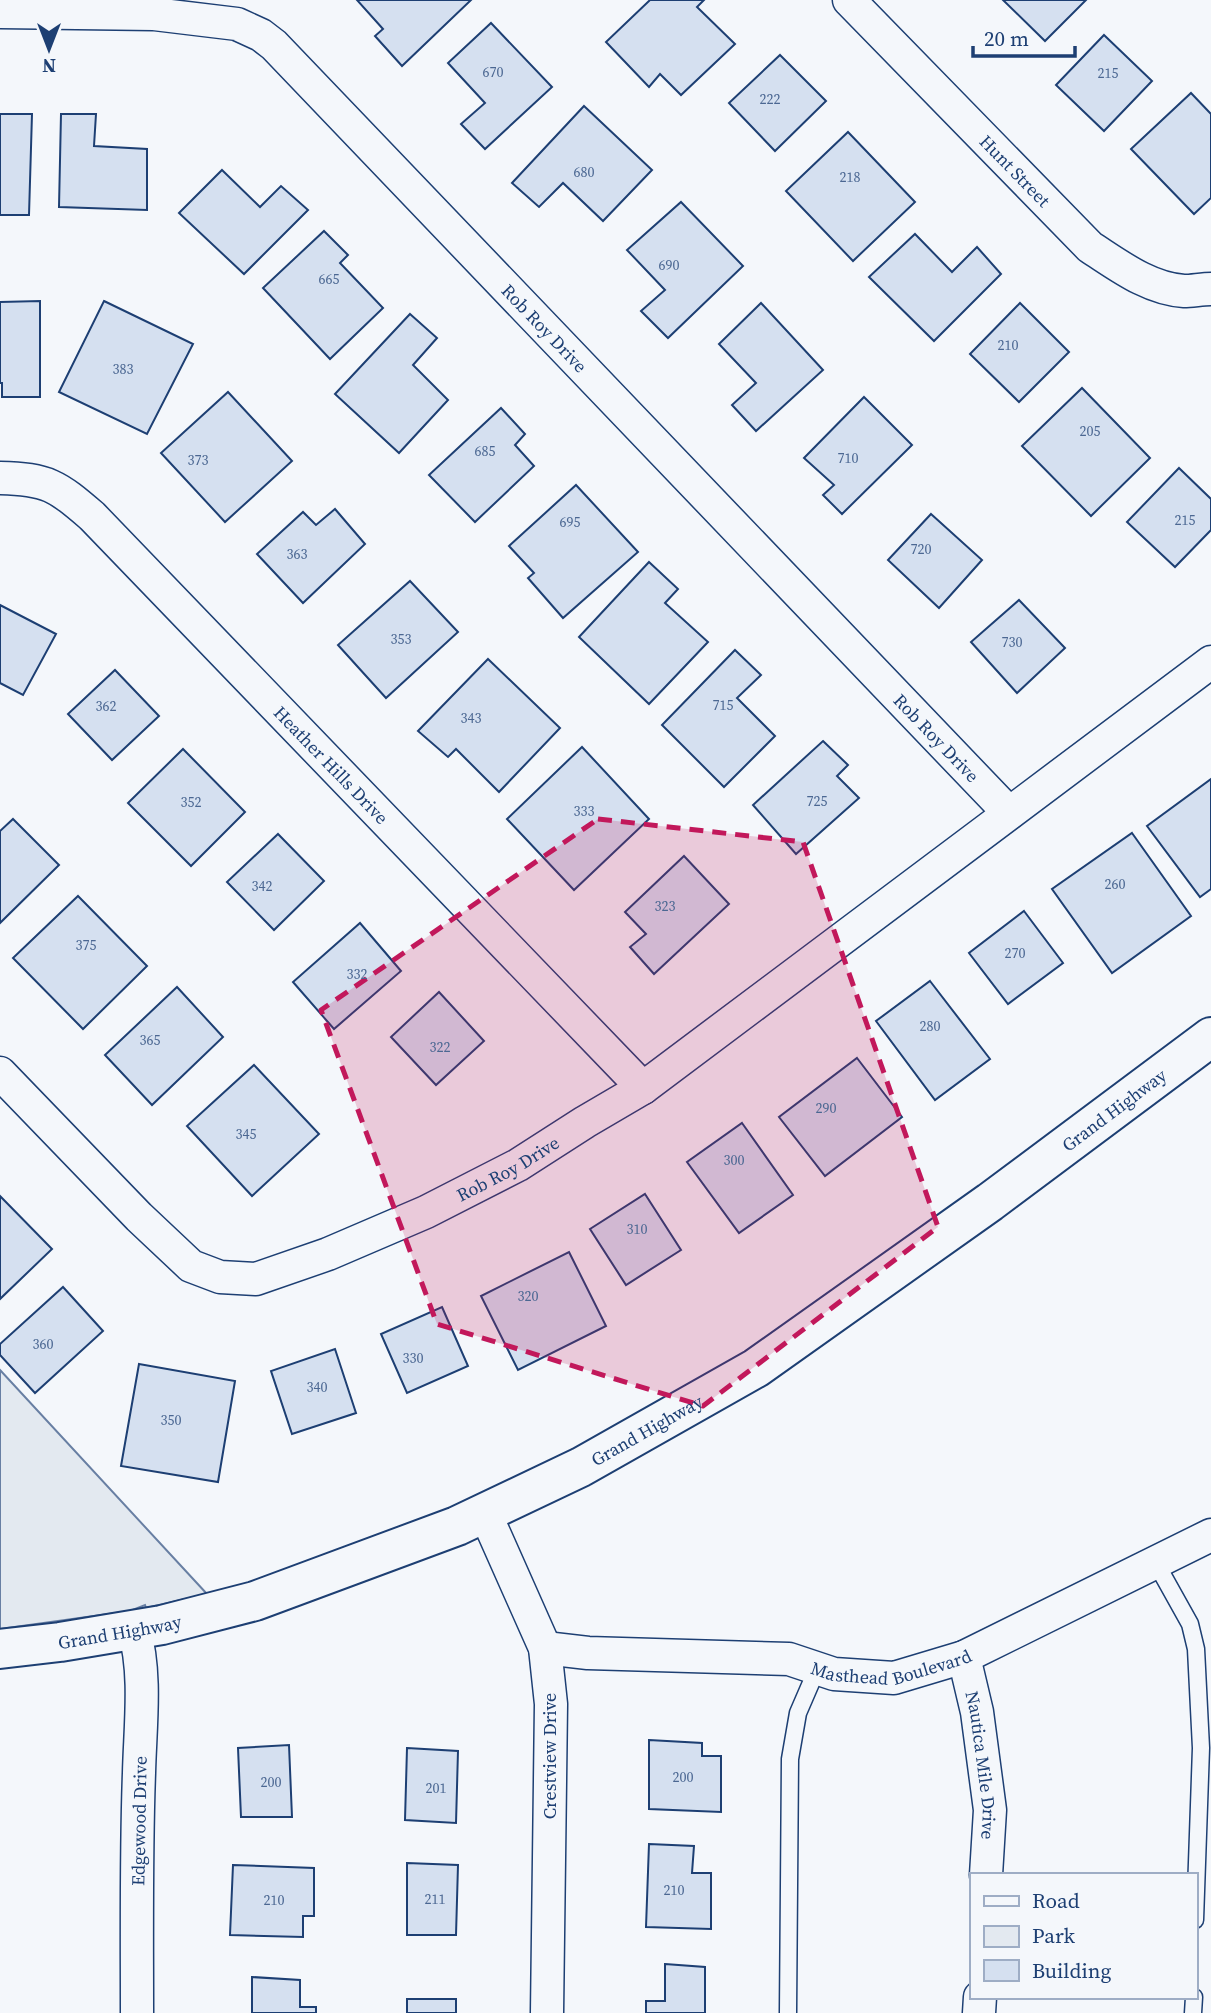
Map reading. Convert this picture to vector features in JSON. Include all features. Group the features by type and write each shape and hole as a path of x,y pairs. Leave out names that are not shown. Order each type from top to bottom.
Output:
{"street":[{"name":"Hunt Street","path":"849,0 1090,247 1131,273 1156,284 1182,291 1211,289"},
{"name":"Rob Roy Drive","path":"0,12 154,7 237,24 261,35 274,45 1009,813"},
{"name":"Heather Hills Drive","path":"0,478 41,481 64,492 92,516 643,1088"},
{"name":"Rob Roy Drive","path":"0,1073 139,1217 191,1266 220,1277 256,1279 328,1254 426,1212 518,1165 643,1088 1211,662"},
{"name":"Grand Highway","path":"0,1649 134,1630 209,1614 265,1598 457,1526 581,1467 756,1368 990,1202 1211,1037"},
{"name":"Crestview Drive","path":"485,1513 545,1648 551,1704 547,2013"},
{"name":"Masthead Boulevard","path":"545,1648 588,1653 789,1659 834,1674 894,1678 964,1657 1211,1535"},
{"name":"Edgewood Drive","path":"134,1630 139,1646 142,1698 137,2013"},
{"name":"Nautica Mile Drive","path":"964,1657 976,1712 990,1810 986,1873"}],"lane":[{"path":"1156,1563 1190,1624 1196,1649 1201,1748 1197,1873"},
{"path":"788,2013 790,1759 799,1713 817,1668"}],"highlighted area":[{"path":"598,819 803,842 938,1227 703,1406 437,1324 321,1010"}],"green space":[{"path":"0,1370 207,1594 146,1608 145,1605 130,1611 0,1629"}],"building":[{"path":"357,0 471,0 402,66 375,36 383,29"},
{"path":"650,0 704,0 697,7 735,44 681,95 660,74 649,87 606,42"},
{"path":"1003,0 1086,0 1045,41"},
{"path":"491,23 552,87 485,149 461,124 485,103 448,63"},
{"path":"1104,35 1152,81 1104,131 1056,85"},
{"path":"780,55 826,101 775,151 729,103"},
{"path":"1191,93 1211,114 1211,198 1194,214 1131,149"},
{"path":"584,106 652,170 603,221 563,183 539,207 512,183"},
{"path":"0,114 32,114 29,215 0,215"},
{"path":"61,114 96,114 94,146 147,149 147,210 59,207"},
{"path":"848,132 915,202 853,261 786,191"},
{"path":"222,170 260,207 281,186 308,210 244,274 179,213"},
{"path":"681,202 743,266 668,338 641,311 665,290 627,250"},
{"path":"324,231 348,255 340,263 383,308 330,359 263,288"},
{"path":"915,234 952,272 977,247 1001,274 934,341 869,277"},
{"path":"40,301 40,397 2,397 0,302"},
{"path":"104,301 193,344 147,434 59,392"},
{"path":"761,303 823,370 756,431 732,405 756,383 719,344"},
{"path":"1020,303 1069,352 1019,402 970,354"},
{"path":"410,314 437,338 413,365 448,400 399,453 335,394"},
{"path":"1082,388 1150,458 1091,516 1022,446"},
{"path":"228,392 292,461 225,522 161,453"},
{"path":"864,397 912,445 842,514 823,495 834,485 804,458"},
{"path":"501,408 525,434 515,445 534,466 475,522 429,475"},
{"path":"1179,468 1211,499 1211,530 1175,567 1127,522"},
{"path":"576,485 638,552 563,618 528,578 534,573 509,546"},
{"path":"335,509 365,544 303,603 257,554 303,512 316,525"},
{"path":"931,514 982,560 939,608 888,560"},
{"path":"649,562 678,589 665,603 708,642 649,704 579,637"},
{"path":"410,581 458,632 386,698 338,645"},
{"path":"1019,600 1065,648 1017,693 971,642"},
{"path":"0,605 56,634 23,695 0,683"},
{"path":"735,650 761,675 737,698 775,736 724,787 662,725"},
{"path":"488,659 560,728 499,792 456,749 448,757 418,731"},
{"path":"115,670 159,716 112,760 68,714"},
{"path":"823,741 848,765 837,776 859,798 796,854 753,805"},
{"path":"582,747 649,819 574,890 507,819"},
{"path":"183,749 245,812 191,866 128,803"},
{"path":"1211,779 1211,889 1200,897 1147,826"},
{"path":"13,819 59,865 0,923 0,831"},
{"path":"1132,833 1191,916 1112,973 1052,889"},
{"path":"278,834 324,881 274,930 227,882"},
{"path":"684,856 729,904 654,974 630,947 646,934 625,912"},
{"path":"78,896 147,966 83,1029 13,958"},
{"path":"1024,911 1063,963 1008,1004 969,953"},
{"path":"360,923 401,971 334,1029 293,982"},
{"path":"930,981 990,1059 935,1100 876,1021"},
{"path":"177,987 223,1037 152,1105 105,1055"},
{"path":"439,992 484,1041 436,1085 391,1037"},
{"path":"857,1058 902,1117 825,1176 779,1117"},
{"path":"254,1065 319,1134 252,1196 187,1126"},
{"path":"742,1123 793,1195 739,1233 687,1162"},
{"path":"645,1194 681,1250 626,1285 590,1229"},
{"path":"0,1196 52,1249 0,1299"},
{"path":"569,1252 606,1326 518,1370 481,1296"},
{"path":"63,1287 103,1331 35,1393 0,1355 0,1344"},
{"path":"442,1307 468,1366 407,1393 381,1334"},
{"path":"335,1349 356,1413 292,1434 271,1371"},
{"path":"139,1364 235,1381 218,1482 121,1466"},
{"path":"649,1740 702,1743 702,1756 721,1756 721,1812 649,1809"},
{"path":"289,1745 292,1817 241,1817 238,1748"},
{"path":"407,1748 458,1751 456,1823 405,1820"},
{"path":"649,1844 694,1846 692,1873 711,1873 711,1929 646,1927"},
{"path":"407,1863 458,1865 456,1935 407,1935"},
{"path":"233,1865 314,1868 314,1916 303,1916 303,1937 230,1935"},
{"path":"665,1964 705,1967 705,2013 646,2013 646,2001 665,2001"},
{"path":"252,1977 300,1980 300,2007 316,2007 316,2013 252,2013"},
{"path":"407,1999 456,1999 456,2013 407,2013"}]}
